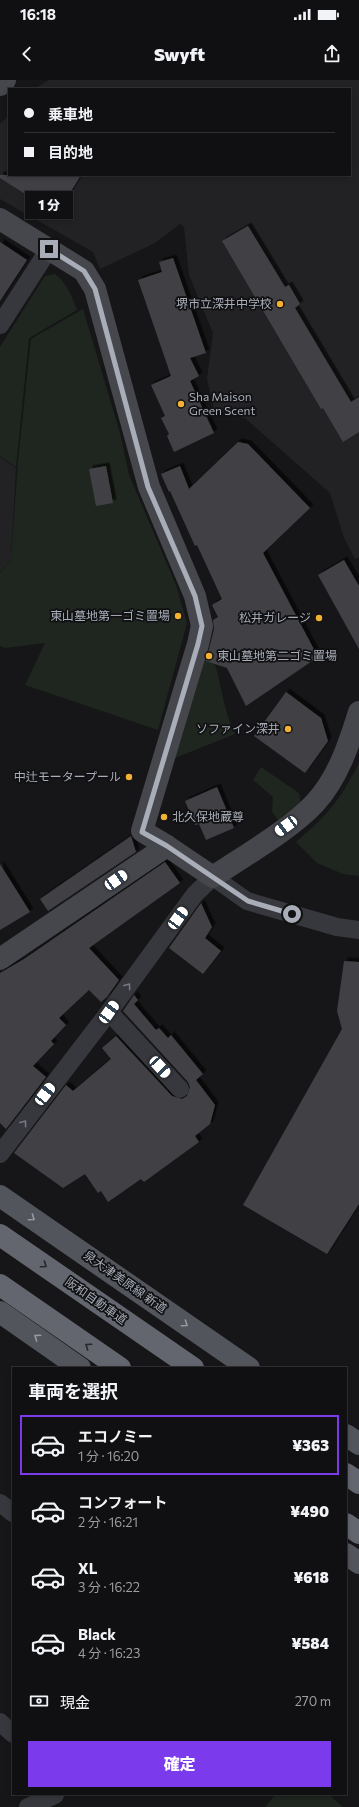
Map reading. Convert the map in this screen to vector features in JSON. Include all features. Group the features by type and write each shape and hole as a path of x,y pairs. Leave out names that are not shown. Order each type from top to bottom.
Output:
{"highway":[{"name":"阪和自動車道","path":"0,1235 192,1367"},
{"path":"0,1285 119,1367"},
{"path":"347,1475 359,1483"},
{"path":"347,1525 359,1533"}],"main road":[{"name":"泉大津美原線 新道","path":"0,1196 248,1367"},
{"path":"0,1312 79,1367"},
{"path":"347,1436 359,1444"},
{"path":"347,1555 359,1563"}],"street":[{"path":"0,220 84,271 95,289 148,487 195,596 202,626 142,832 167,846 248,901 337,927 359,930"},
{"path":"0,325 49,249"},
{"path":"0,1154 109,1012 195,894 213,877 299,817 315,802 329,784 346,752 359,712"},
{"path":"0,959 167,846"},
{"path":"109,1012 180,1088"},
{"path":"0,1503 12,1512"},
{"path":"0,1722 12,1733"},
{"path":"28,1807 56,1799"}],"shaded area":[{"name":"堺市立深井中学校","path":"49,80 359,80 359,557 355,559 344,538 330,493 245,418 214,410 207,379 213,333 189,275 184,227 180,224 155,243 100,269 93,252 0,199 0,124 8,116 8,176 351,176 351,88 36,88"},
{"path":"55,274 66,286 77,310 29,338 16,467 0,456 0,347 45,276"},
{"path":"83,309 120,433 129,475 176,585 187,623 158,730 25,685 45,643 5,648 0,646 0,573 11,560 18,461 31,339"},
{"path":"0,457 16,468 11,560 0,572"},
{"path":"206,649 211,651 227,714 235,734 175,758"},
{"path":"359,763 359,876 343,874 317,863 296,842 325,815 346,787"},
{"path":"261,767 299,793 301,803 278,820 272,812 273,797 253,780"},
{"path":"275,1795 329,1795 343,1807 265,1807"}],"building":[{"path":"0,175 80,176 57,214 0,178"},
{"path":"248,226 285,287 289,285 300,304 295,308 351,402 359,397 359,432 343,442 323,408 321,409 222,241"},
{"path":"0,242 27,260 0,301"},
{"path":"173,258 206,353 190,358 199,376 190,381 214,433 174,452 167,436 169,434 161,418 165,416 151,385 171,376 138,280 162,272 159,262"},
{"path":"238,442 248,444 310,508 263,553 318,657 246,706 227,668 206,661 214,629 213,620 218,617 212,605 222,599 197,545 195,546 161,474 180,466 189,489"},
{"path":"106,466 113,503 96,506 89,469"},
{"path":"344,560 359,586 359,649 318,575"},
{"name":"ソファイン深井","path":"286,692 321,718 328,741 305,773 254,736"},
{"path":"217,787 234,828 206,840 199,824 195,825 185,801"},
{"path":"131,836 136,852 48,911 40,899"},
{"path":"165,862 180,883 89,948 119,980 107,997 101,1002 89,990 59,1018 66,1025 51,1041 54,1044 33,1066 46,1077 6,1129 0,1123 0,973 24,959"},
{"path":"0,864 30,912 0,930"},
{"path":"201,903 212,927 205,938 221,951 203,974 169,948"},
{"path":"344,961 359,962 359,1204 327,1254 243,1205 342,1029 337,1011"},
{"path":"134,995 138,1000 134,1004 156,1030 159,1028 168,1038 171,1035 203,1074 196,1080 215,1105 210,1124 195,1136 199,1142 144,1182 141,1179 108,1202 101,1191 98,1193 85,1174 63,1188 14,1153 66,1085 73,1091 111,1059 102,1048 116,1036 172,1096 182,1099 187,1096 190,1087 188,1082 123,1011"}],"place":[{"name":"堺市立深井中学校","path":"280,304"},
{"name":"Sha Maison Green Scent","path":"181,404"},
{"name":"東山墓地第一ゴミ置場","path":"178,616"},
{"name":"松井ガレージ","path":"319,618"},
{"name":"東山墓地第二ゴミ置場","path":"209,656"},
{"name":"ソファイン深井","path":"288,729"},
{"name":"中辻モータープール","path":"129,777"},
{"name":"北久保地蔵尊","path":"164,817"}],"route":[{"path":"49,249 84,271 95,289 148,487 195,596 202,626 142,832 167,846 248,901 292,914"}]}
